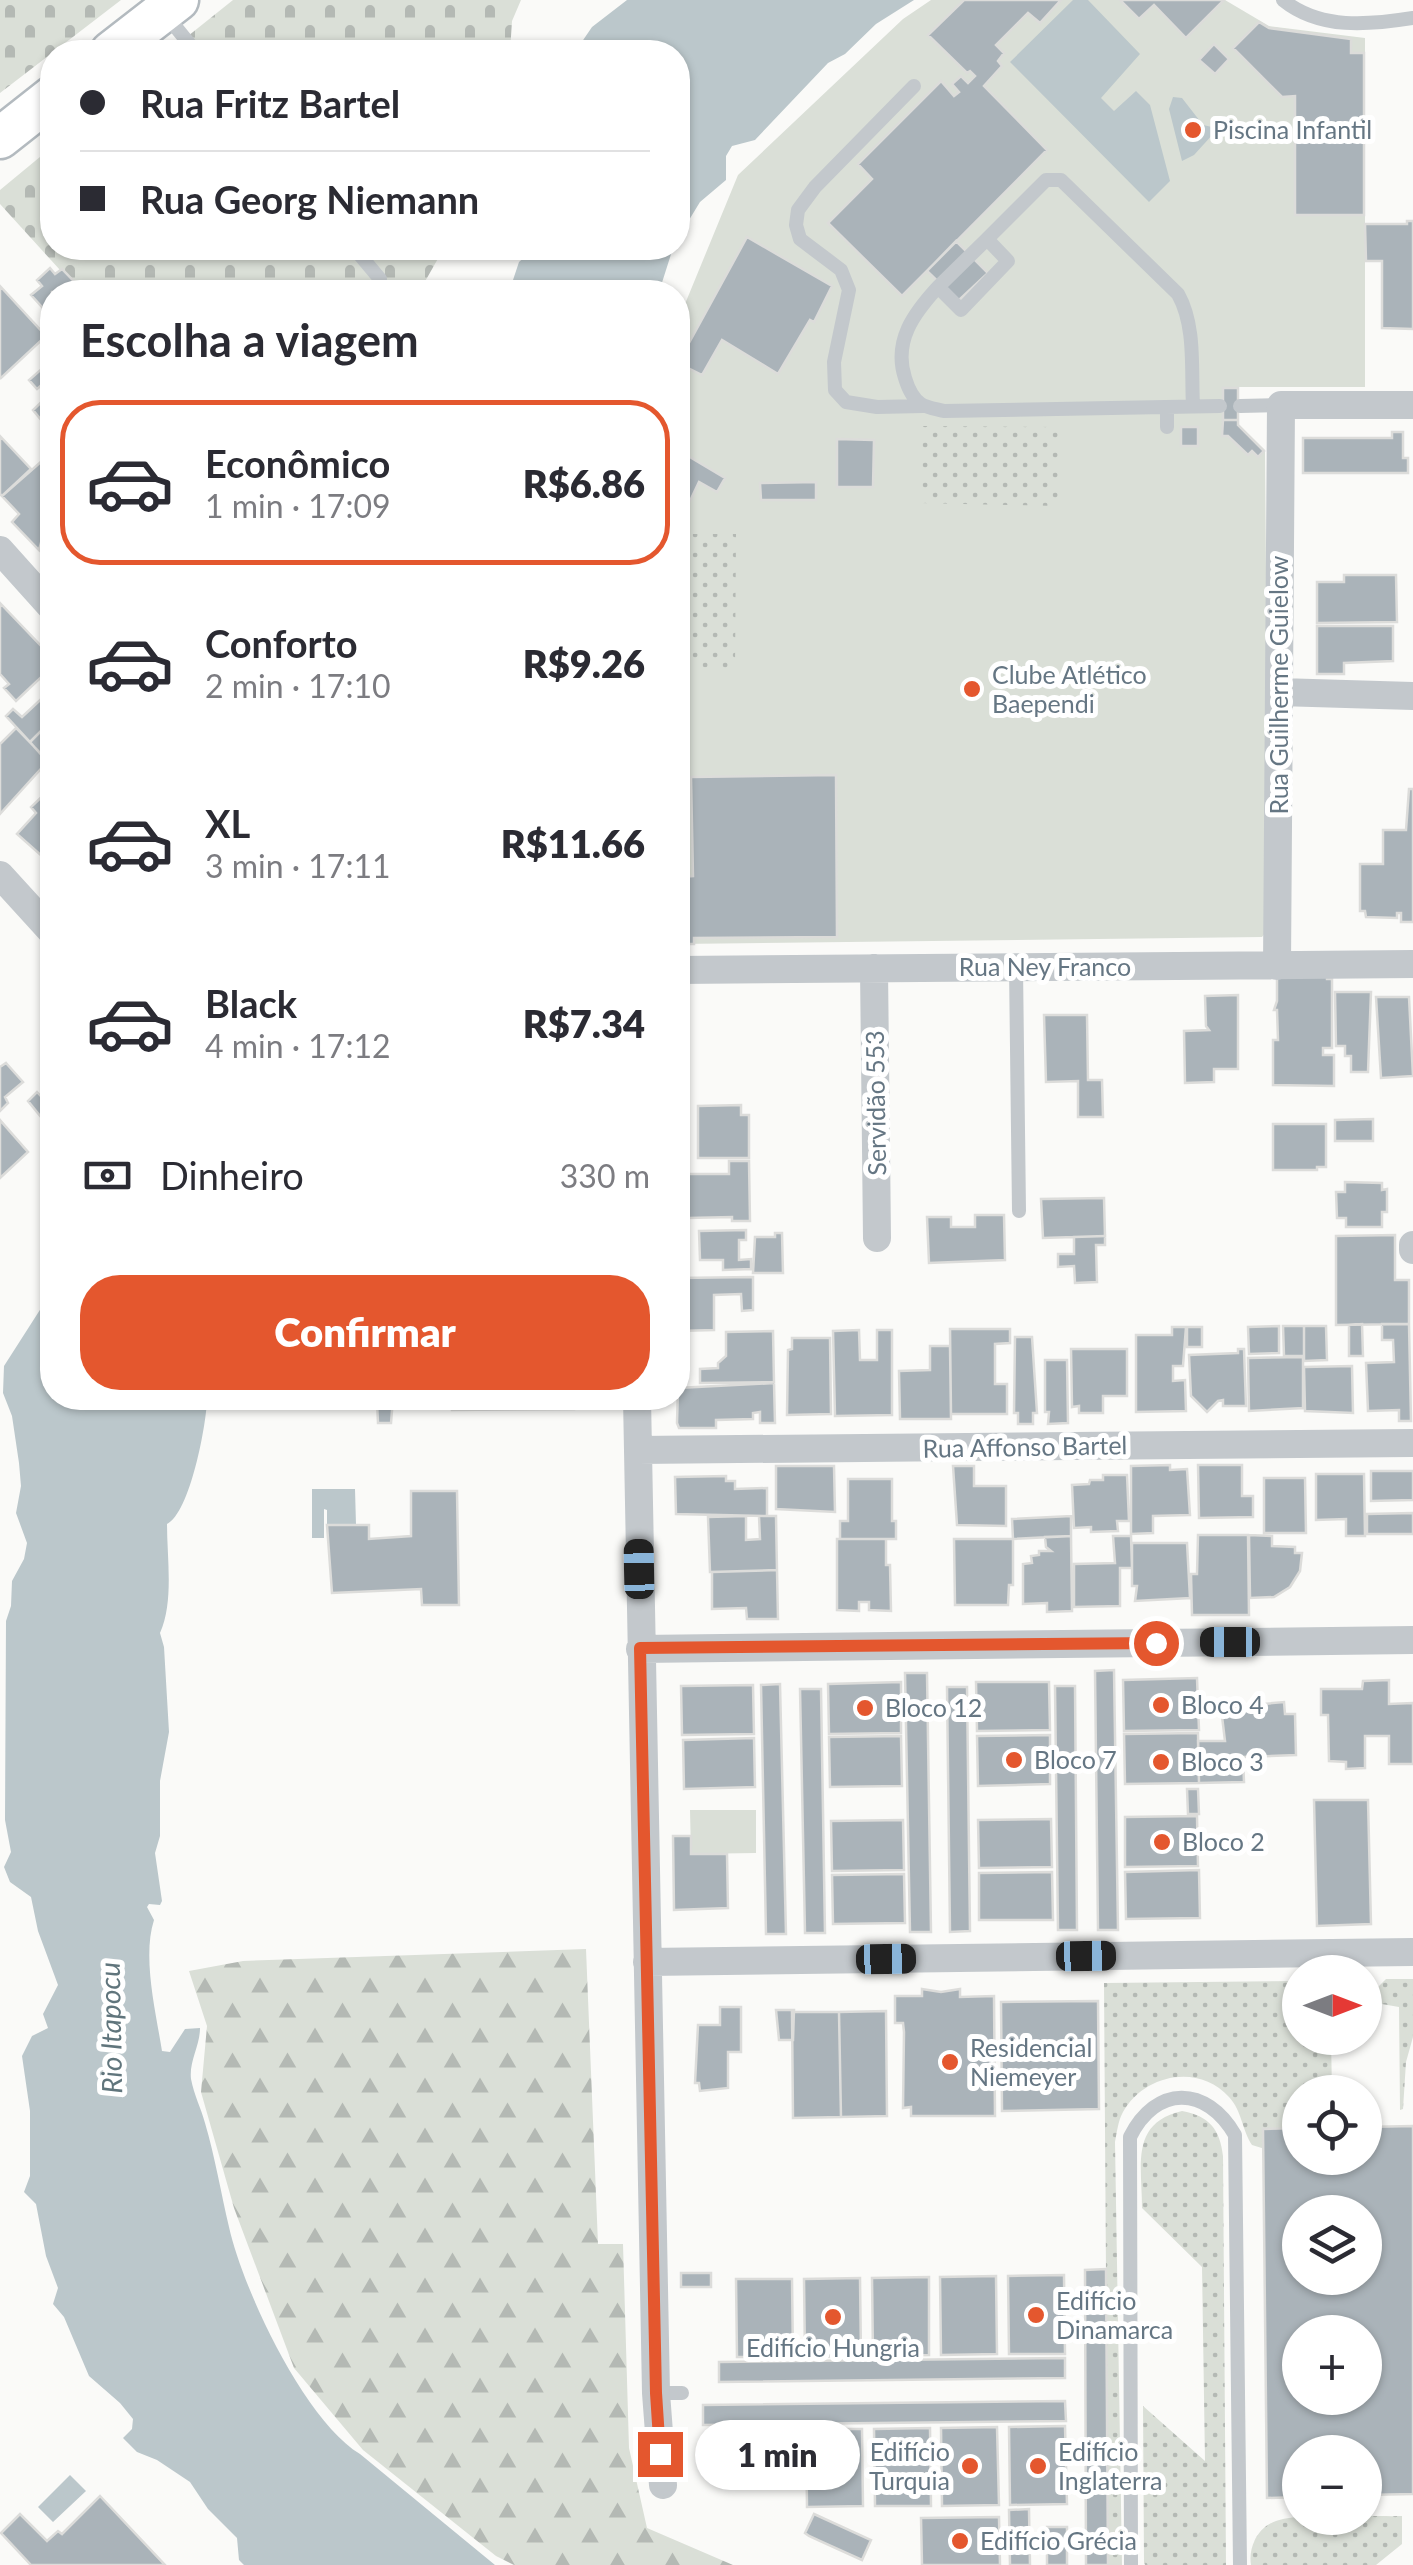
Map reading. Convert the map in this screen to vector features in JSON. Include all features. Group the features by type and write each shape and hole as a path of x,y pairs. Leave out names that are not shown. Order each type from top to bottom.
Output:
{"main road":[{"path":"126,40 170,6"},
{"path":"0,138 40,106"}],"street":[{"path":"1281,406 1413,405"},
{"name":"Rua Guilherme Guielow","path":"1277,966 1281,406"},
{"path":"0,550 40,595"},
{"path":"1279,692 1413,696"},
{"path":"0,875 40,919"},
{"name":"Rua Ney Franco","path":"690,970 1413,964"},
{"name":"Servidão 553","path":"874,968 877,1238"},
{"path":"637,1410 647,1962 669,2393 663,2485"},
{"name":"Rua Affonso Bartel","path":"638,1450 1413,1443"},
{"path":"640,1648 1413,1640"},
{"path":"647,1962 1413,1952"}],"lane":[{"path":"1283,0 1292,8 1320,19 1367,26 1413,18"},
{"path":"170,6 189,40"},
{"path":"914,86 815,187 798,210 796,225 800,239 841,270 849,290 834,362 834,390 846,402 877,408 1220,406"},
{"path":"923,406 909,391 900,357 914,312 1046,180 1061,180 1071,188 1178,294 1190,325 1193,406"},
{"path":"938,287 962,310 1008,261 987,238"},
{"path":"364,260 380,279"},
{"path":"1167,406 1167,426"},
{"path":"1240,406 1281,406"},
{"path":"1016,967 1018,1211"},
{"path":"1130,2565 1130,2137 1140,2118 1158,2103 1182,2097 1204,2102 1223,2114 1234,2134 1237,2156 1240,2565"}],"green space":[{"path":"0,0 121,0 69,40 40,40 40,62 0,93"},
{"path":"233,0 521,0 512,21 511,40 183,40"},
{"name":"Clube Atlético Baependi","path":"931,0 1225,0 1269,26 1365,38 1365,387 1239,387 1239,425 1265,450 1269,928 1262,937 690,944 690,292 738,175 903,19"},
{"path":"40,157 40,248 0,204 0,190"},
{"path":"51,260 437,260 426,280 69,280"},
{"path":"922,426 1059,427 1058,506 920,503"},
{"path":"690,534 736,534 735,668 690,667"},
{"path":"690,1810 756,1810 756,1853 691,1854"},
{"path":"586,1949 598,2244 623,2244 629,2448 647,2528 733,2565 514,2565 496,2556 363,2450 294,2368 234,2208 201,2092 207,2026 189,1971 243,1961"},
{"path":"1386,1979 1413,1979 1413,2037 1400,2110 1399,2007 1382,2004 1382,1983"},
{"path":"1282,1981 1282,2055 1331,2055 1332,2075 1282,2075 1282,2139 1265,2149 1252,2145 1229,2097 1203,2080 1188,2077 1158,2082 1132,2099 1120,2119 1115,2142 1122,2565 1108,2565 1104,1983"},
{"path":"1182,2111 1212,2125 1223,2156 1226,2565 1144,2562 1143,2406 1205,2461 1202,2267 1142,2208 1141,2162 1146,2136 1165,2117"},
{"path":"1382,2516 1402,2516 1402,2544 1376,2565 1251,2565 1256,2538 1276,2521 1282,2519 1282,2535 1382,2535"}],"water":[{"path":"627,0 914,0 876,24 845,54 828,63 755,140 732,146 726,156 726,180 700,202 690,218 690,40 583,40 592,27"},
{"path":"1073,0 1088,0 1140,54 1101,98 1114,111 1136,91 1150,105 1170,181 1149,202 1010,62"},
{"name":"Piscina Infantil","path":"1173,97 1182,98 1214,133 1194,155 1182,161 1169,109"},
{"path":"669,260 663,280 513,280 519,262"},
{"name":"Rio Itapocu","path":"40,1310 40,1410 206,1410 190,1486 167,1524 168,1594 160,1633 169,1732 160,1781 160,1836 155,1853 162,1901 147,1907 154,1920 150,1968 162,2051 170,2052 185,2029 200,2028 191,2079 209,2136 236,2253 262,2318 298,2384 339,2437 495,2565 244,2565 239,2560 237,2538 208,2509 190,2482 137,2452 123,2438 132,2429 133,2419 89,2376 64,2317 53,2304 58,2288 46,2256 36,2204 24,2192 30,2176 30,2111 22,2056 32,2036 48,2028 43,2014 58,1985 38,1931 31,1897 10,1882 4,1867 11,1852 5,1820 6,1621 12,1581 24,1559 27,1543 16,1513 21,1486 12,1416 3,1393 4,1366"},
{"path":"312,1489 355,1489 356,1525 327,1525 324,1509 324,1538 312,1538"},
{"path":"70,2475 86,2491 53,2522 38,2507"}],"building":[{"path":"964,0 1061,0 1040,23 1028,13 996,45 1004,53 998,61 1002,66 984,86 1047,150 902,296 828,223 872,179 858,164 941,81 954,96 959,92 952,84 961,76 968,83 975,76 928,35"},
{"path":"1120,0 1224,0 1186,38 1154,5 1139,19"},
{"path":"1259,22 1269,28 1351,39 1351,53 1364,53 1364,215 1295,215 1295,96 1282,97 1233,48"},
{"path":"1214,44 1229,59 1215,74 1199,60"},
{"path":"1413,221 1413,329 1382,328 1382,261 1366,261 1365,224"},
{"path":"747,237 832,286 814,322 810,320 778,374 722,340 702,375 690,369 690,341"},
{"path":"956,241 988,273 958,301 927,271"},
{"path":"50,268 55,274 62,269 73,280 40,280 40,284 37,280"},
{"path":"0,286 40,329 40,342 0,376"},
{"path":"40,288 40,305 31,295"},
{"path":"40,370 40,386 37,389 29,380"},
{"path":"1223,388 1238,388 1238,420 1223,420"},
{"path":"1223,420 1238,420 1238,425 1264,451 1258,457 1252,451 1248,455 1228,436 1222,436"},
{"path":"1181,427 1198,427 1198,446 1181,446"},
{"path":"1392,432 1403,432 1403,458 1408,458 1408,473 1303,473 1303,438 1392,438"},
{"path":"0,436 31,469 2,496 0,494"},
{"path":"837,439 874,440 873,487 837,487"},
{"path":"690,457 725,478 717,492 699,482 690,501"},
{"path":"40,463 39,550 12,522 19,514 2,496"},
{"path":"816,482 816,500 761,500 760,483"},
{"path":"1344,575 1396,575 1397,622 1317,623 1317,582 1344,582"},
{"path":"0,603 40,645 40,678 16,701 4,688 9,684 0,674"},
{"path":"1317,626 1393,626 1393,661 1344,663 1344,674 1317,674"},
{"path":"40,700 40,732 30,742 6,716 13,709 22,717"},
{"path":"16,728 40,753 40,770 0,814 0,744"},
{"path":"40,732 40,753 30,742"},
{"path":"836,775 837,937 694,938 694,944 690,944 691,777"},
{"path":"1409,789 1413,789 1413,922 1401,922 1401,913 1397,913 1397,918 1366,917 1365,911 1360,911 1360,864 1383,864 1383,830 1406,830"},
{"path":"40,798 40,854 17,834 36,813 31,807"},
{"path":"1327,975 1327,979 1332,979 1332,1048 1323,1048 1323,1055 1334,1055 1334,1086 1273,1085 1273,1040 1278,1040 1274,1010 1277,976"},
{"path":"1335,992 1371,992 1368,1072 1351,1072 1351,1056 1345,1056 1345,1046 1336,1046"},
{"path":"1238,995 1238,1069 1214,1069 1214,1082 1185,1083 1184,1031 1209,1030 1205,996"},
{"path":"1376,997 1409,997 1413,1076 1381,1078"},
{"path":"1044,1015 1087,1015 1088,1080 1102,1080 1103,1117 1078,1117 1078,1081 1046,1082"},
{"path":"6,1063 23,1082 5,1097 8,1103 0,1111 0,1067"},
{"path":"37,1092 40,1095 40,1116 28,1101"},
{"path":"741,1105 741,1115 749,1115 749,1158 698,1158 698,1106"},
{"path":"1373,1119 1373,1141 1335,1141 1335,1120"},
{"path":"0,1120 28,1152 0,1178"},
{"path":"1273,1124 1326,1124 1326,1167 1273,1170"},
{"path":"729,1161 749,1161 750,1221 732,1221 732,1217 690,1218 690,1174 729,1174"},
{"path":"1345,1182 1382,1183 1382,1190 1387,1189 1387,1212 1382,1212 1382,1227 1346,1227 1346,1218 1337,1218 1336,1192 1345,1192"},
{"path":"1104,1198 1105,1236 1043,1238 1041,1199"},
{"path":"975,1215 1004,1215 1005,1260 929,1263 927,1217 951,1217 951,1227 975,1227"},
{"path":"746,1230 746,1240 739,1240 739,1260 751,1259 751,1269 723,1270 723,1260 700,1260 699,1231"},
{"path":"775,1233 782,1233 783,1273 753,1273 755,1237 775,1237"},
{"path":"1395,1235 1395,1280 1409,1280 1409,1324 1336,1325 1336,1236"},
{"path":"1105,1236 1105,1245 1096,1245 1097,1282 1075,1283 1074,1266 1058,1267 1058,1254 1074,1254 1074,1237"},
{"path":"753,1277 753,1310 742,1311 741,1294 714,1295 714,1330 690,1331 690,1278"},
{"path":"1362,1324 1363,1356 1349,1356 1349,1325"},
{"path":"1382,1324 1409,1324 1411,1421 1399,1421 1399,1410 1368,1411 1366,1363 1394,1362 1393,1340 1382,1340"},
{"path":"1279,1326 1279,1353 1249,1354 1248,1327"},
{"path":"1283,1326 1304,1326 1304,1356 1284,1356"},
{"path":"1304,1326 1326,1326 1327,1360 1304,1361"},
{"path":"1172,1327 1186,1327 1183,1366 1173,1366 1173,1381 1185,1380 1186,1411 1136,1412 1136,1335 1172,1335"},
{"path":"1187,1327 1202,1327 1202,1347 1187,1347"},
{"path":"950,1329 1010,1329 1010,1343 995,1344 995,1384 1007,1384 1007,1414 951,1414"},
{"path":"859,1330 860,1360 877,1360 877,1330 892,1330 892,1415 835,1416 833,1331"},
{"path":"773,1331 774,1382 700,1383 700,1369 718,1368 726,1356 726,1332"},
{"path":"1015,1337 1032,1337 1037,1413 1033,1413 1033,1424 1018,1424 1018,1413 1014,1413"},
{"path":"792,1338 830,1338 831,1414 787,1415 788,1350 792,1349"},
{"path":"930,1346 950,1346 951,1419 900,1419 899,1371 930,1370"},
{"path":"1071,1349 1127,1349 1127,1396 1103,1396 1103,1413 1079,1413 1079,1406 1072,1407"},
{"path":"1238,1349 1244,1349 1246,1406 1223,1406 1223,1400 1207,1412 1191,1396 1189,1355 1238,1353"},
{"path":"1303,1357 1303,1408 1249,1411 1248,1358"},
{"path":"1045,1360 1067,1360 1068,1423 1048,1424"},
{"path":"1352,1366 1353,1413 1305,1411 1304,1367"},
{"path":"774,1383 775,1423 760,1423 760,1412 753,1413 753,1419 716,1420 716,1428 679,1428 677,1410 690,1410 690,1387"},
{"path":"377,1410 392,1410 391,1423 378,1423"},
{"path":"1170,1465 1170,1470 1187,1469 1190,1515 1153,1516 1153,1533 1131,1534 1131,1466"},
{"path":"1198,1465 1242,1465 1242,1496 1253,1496 1253,1517 1199,1518"},
{"path":"776,1466 834,1466 835,1512 776,1509"},
{"path":"953,1466 974,1466 974,1486 1006,1486 1006,1526 957,1525"},
{"path":"1371,1471 1413,1471 1413,1500 1371,1501"},
{"path":"1316,1474 1364,1474 1365,1536 1346,1536 1346,1519 1316,1520"},
{"path":"1103,1475 1127,1475 1129,1521 1117,1521 1118,1531 1074,1528 1072,1485 1103,1480"},
{"path":"726,1476 726,1481 735,1481 735,1489 767,1488 767,1516 676,1514 675,1477"},
{"path":"1264,1478 1305,1478 1306,1533 1264,1533"},
{"path":"848,1479 892,1479 896,1539 840,1539 840,1521 848,1521"},
{"path":"411,1491 457,1491 459,1605 422,1605 421,1589 332,1593 327,1525 369,1525 369,1539 411,1536"},
{"path":"1413,1513 1413,1534 1367,1534 1367,1514"},
{"path":"746,1516 746,1540 760,1539 759,1516 776,1516 777,1570 710,1572 708,1517"},
{"path":"1071,1516 1071,1536 1013,1539 1012,1519"},
{"path":"1198,1535 1248,1535 1249,1615 1192,1615 1191,1574 1197,1574"},
{"path":"1249,1535 1272,1536 1272,1546 1295,1547 1295,1553 1302,1553 1300,1571 1290,1587 1274,1597 1250,1598"},
{"path":"1071,1536 1072,1611 1047,1612 1047,1603 1023,1604 1023,1564 1032,1563 1031,1556 1039,1555 1039,1551 1051,1551 1046,1547 1045,1537"},
{"path":"1113,1536 1131,1536 1132,1568 1120,1568 1120,1606 1074,1607 1074,1564 1115,1563"},
{"path":"837,1539 886,1539 891,1611 869,1610 869,1602 859,1602 859,1611 837,1610"},
{"path":"954,1539 1013,1539 1013,1585 1009,1585 1008,1605 955,1605"},
{"path":"1132,1543 1187,1543 1190,1598 1135,1601"},
{"path":"777,1570 778,1619 747,1619 746,1608 712,1609 712,1572"},
{"path":"1114,1670 1118,1930 1098,1930 1095,1671"},
{"path":"905,1673 927,1673 931,1932 910,1932"},
{"name":"Bloco 4","path":"1197,1678 1199,1730 1124,1731 1123,1680"},
{"path":"1389,1680 1389,1704 1413,1703 1413,1764 1389,1764 1389,1736 1365,1736 1365,1768 1346,1769 1346,1762 1329,1761 1328,1715 1321,1715 1321,1689 1362,1689 1363,1681"},
{"name":"Bloco 12","path":"901,1682 901,1733 829,1734 828,1684"},
{"path":"976,1682 1049,1682 1050,1730 977,1731"},
{"path":"780,1684 786,1934 766,1934 761,1685"},
{"path":"753,1685 754,1734 682,1735 681,1686"},
{"path":"1055,1686 1075,1686 1077,1930 1058,1930"},
{"path":"947,1687 967,1687 970,1931 950,1932"},
{"path":"800,1689 821,1689 825,1933 805,1933"},
{"path":"1284,1702 1285,1714 1295,1714 1296,1755 1243,1757 1244,1782 1199,1783 1198,1741 1225,1741 1221,1708"},
{"name":"Bloco 3","path":"1198,1733 1199,1783 1125,1784 1124,1734"},
{"name":"Bloco 7","path":"1050,1735 1050,1784 978,1786 977,1736"},
{"path":"901,1736 902,1786 830,1787 829,1737"},
{"path":"754,1738 755,1787 684,1789 683,1740"},
{"path":"1187,1789 1198,1789 1199,1814 1188,1814"},
{"path":"1314,1800 1368,1800 1371,1924 1317,1926"},
{"name":"Bloco 2","path":"1197,1816 1198,1866 1125,1867 1125,1817"},
{"path":"1051,1819 1052,1867 979,1868 978,1820"},
{"path":"903,1820 904,1870 832,1871 831,1821"},
{"path":"673,1836 691,1836 691,1854 727,1854 728,1908 674,1910"},
{"path":"1199,1870 1200,1918 1126,1919 1125,1872"},
{"path":"1052,1872 1053,1920 979,1920 979,1873"},
{"path":"904,1874 905,1923 833,1924 832,1875"},
{"name":"Residencial Niemeyer","path":"922,1989 960,1989 960,1997 994,1996 995,2116 911,2116 911,2107 903,2108 904,2032 903,2023 895,2023 895,1996 922,1996"},
{"path":"1098,2001 1099,2109 1002,2111 1001,2002"},
{"path":"720,2007 741,2007 741,2052 728,2052 728,2088 700,2091 699,2083 695,2083 698,2025 720,2025"},
{"path":"776,2010 794,2010 793,2040 779,2040"},
{"path":"886,2011 887,2116 841,2117 839,2012"},
{"path":"792,2012 839,2012 841,2117 793,2118"},
{"path":"1413,2126 1413,2494 1382,2495 1382,2435 1282,2435 1282,2498 1267,2498 1263,2129 1282,2128 1282,2175 1382,2175 1382,2127"},
{"path":"1106,2269 1108,2565 1086,2565 1085,2270"},
{"path":"681,2273 711,2273 711,2287 681,2287"},
{"name":"Edifício Dinamarca","path":"1064,2275 1065,2354 1009,2354 1008,2276"},
{"path":"996,2276 997,2354 941,2355 940,2277"},
{"path":"929,2277 929,2355 873,2356 872,2278"},
{"name":"Edifício Hungria","path":"860,2278 861,2356 805,2357 804,2279"},
{"path":"736,2279 792,2279 793,2357 737,2357"},
{"path":"1065,2358 1065,2378 719,2382 719,2362"},
{"path":"1065,2401 1066,2421 703,2425 703,2405"},
{"name":"Edifício Inglaterra","path":"1065,2426 1067,2504 1010,2505 1009,2427"},
{"name":"Edifício Turquia","path":"997,2427 999,2505 942,2506 941,2428"},
{"path":"930,2428 931,2506 875,2506 874,2429"},
{"path":"795,2429 796,2485 717,2486 716,2430"},
{"path":"806,2429 862,2429 863,2506 807,2507"},
{"path":"100,2496 165,2565 31,2565 1,2533 20,2514 47,2541 58,2531 62,2534"},
{"path":"1029,2509 1030,2565 1010,2565 1009,2510"},
{"path":"814,2514 871,2540 862,2560 805,2533"},
{"name":"Edifício Grécia","path":"999,2517 1000,2565 922,2565 921,2518"},
{"path":"1047,2527 1067,2527 1067,2565 1047,2565"}],"place":[{"name":"Piscina Infantil","path":"1193,130"},
{"name":"Clube Atlético Baependi","path":"972,689"},
{"name":"Bloco 4","path":"1161,1705"},
{"name":"Bloco 12","path":"865,1708"},
{"name":"Bloco 7","path":"1014,1760"},
{"name":"Bloco 3","path":"1161,1762"},
{"name":"Bloco 2","path":"1162,1842"},
{"name":"Residencial Niemeyer","path":"950,2062"},
{"name":"Edifício Dinamarca","path":"1036,2315"},
{"name":"Edifício Hungria","path":"833,2317"},
{"name":"Edifício Turquia","path":"970,2466"},
{"name":"Edifício Inglaterra","path":"1038,2466"},
{"name":"Edifício Grécia","path":"960,2541"}],"route":[{"path":"660,2454 640,1648 1156,1643"}]}
